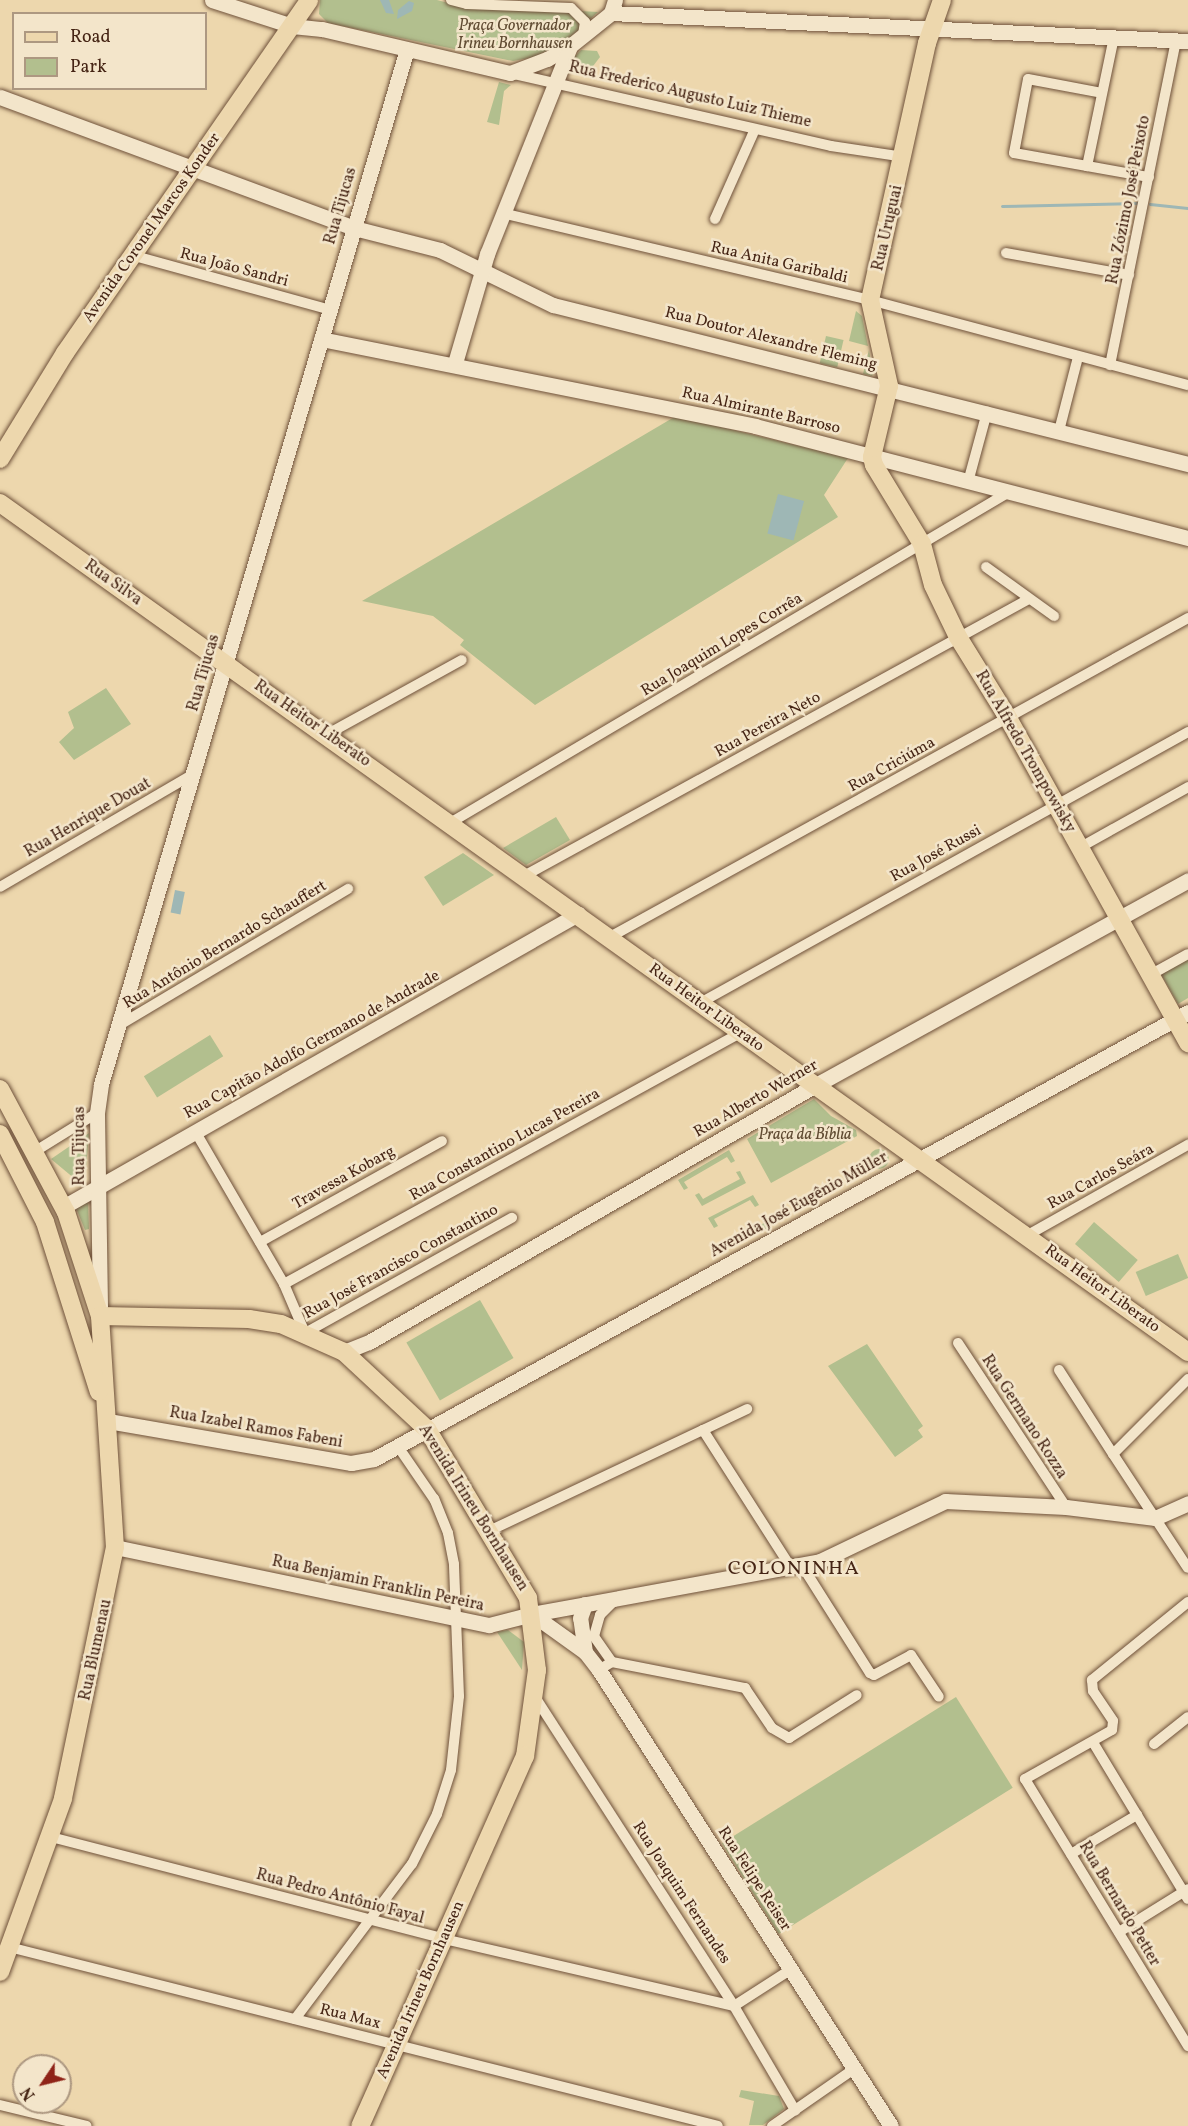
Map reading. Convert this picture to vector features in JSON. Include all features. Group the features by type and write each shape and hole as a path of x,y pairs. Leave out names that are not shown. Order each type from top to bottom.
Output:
{"main road":[{"name":"Avenida Coronel Marcos Konder","path":"0,459 65,352 309,0"},
{"name":"Rua Uruguai","path":"872,457 889,386 870,300 905,157 931,28 942,0"},
{"name":"Rua Alfredo Trompowisky","path":"872,457 883,483 922,544 933,585 958,638 1008,718 1150,975 1181,1015 1188,1043"},
{"name":"Rua Silva","path":"0,503 225,663"},
{"name":"Rua Heitor Liberato","path":"225,663 578,914 918,1161 1028,1235 1188,1352"},
{"name":"Rua Blumenau","path":"0,1089 63,1207 100,1316 116,1547 70,1772 51,1837 0,1972"},
{"path":"0,1134 45,1222 108,1421"},
{"name":"Avenida Irineu Bornhausen","path":"100,1316 249,1319 281,1324 344,1352 427,1429 521,1584 532,1614 537,1653 535,1697 521,1768 360,2126"}],"street":[{"name":"Rua Frederico Augusto Luiz Thieme","path":"212,0 292,26 407,49 831,146 905,157"},
{"path":"451,0 466,4 572,8 585,22 583,35"},
{"path":"510,72 542,62 570,46 613,6 931,28 1182,40"},
{"path":"1087,166 1114,37"},
{"name":"Rua Zózimo José Peixoto","path":"1110,365 1149,177 1182,40"},
{"path":"455,363 482,270 502,213 570,46"},
{"name":"Rua Tijucas","path":"100,1316 97,1113 118,1026 407,49"},
{"path":"1102,93 1028,78 1014,153 1149,177"},
{"name":"Rua Doutor Alexandre Fleming","path":"0,97 354,228 440,250 553,305 889,386 1188,464"},
{"path":"715,219 755,129"},
{"name":"Rua Anita Garibaldi","path":"502,213 870,300 1188,385"},
{"path":"1006,253 1129,274"},
{"name":"Rua João Sandri","path":"131,255 330,310"},
{"name":"Rua Almirante Barroso","path":"321,339 455,363 755,426 1188,538"},
{"path":"1059,431 1078,357"},
{"path":"968,482 987,412"},
{"name":"Rua Joaquim Lopes Corrêa","path":"450,823 1009,492"},
{"path":"986,567 1027,600 1054,616"},
{"name":"Rua Pereira Neto","path":"524,876 1027,600"},
{"name":"Rua Criciúma","path":"610,937 1188,618"},
{"path":"326,735 462,660"},
{"name":"Rua José Russi","path":"700,1003 1188,732"},
{"name":"Rua Henrique Douat","path":"0,887 192,775"},
{"path":"1079,848 1188,787"},
{"name":"Rua Alberto Werner","path":"344,1352 378,1337 814,1086 1188,880"},
{"name":"Rua Antônio Bernardo Schauffert","path":"118,1026 348,889"},
{"name":"Rua Capitão Adolfo Germano de Andrade","path":"63,1207 578,914"},
{"path":"1150,975 1188,954"},
{"name":"Avenida José Eugênio Müller","path":"427,1429 1181,1015"},
{"name":"Rua Constantino Lucas Pereira","path":"284,1284 740,1033"},
{"path":"34,1152 97,1113"},
{"path":"195,1131 284,1284 305,1333"},
{"name":"Travessa Kobarg","path":"260,1242 442,1141"},
{"name":"Rua Carlos Seára","path":"1028,1235 1188,1145"},
{"name":"Rua José Francisco Constantino","path":"305,1333 512,1218"},
{"name":"Rua Germano Rozza","path":"958,1343 1066,1508"},
{"path":"1059,1370 1188,1568"},
{"path":"1113,1454 1188,1379"},
{"path":"489,1531 747,1409"},
{"name":"Rua Izabel Ramos Fabeni","path":"108,1421 351,1463 374,1460 399,1448 427,1429"},
{"path":"703,1430 870,1673 874,1676 910,1654 939,1697"},
{"path":"294,2019 373,1921 427,1837 451,1770 459,1696 456,1621 448,1533 434,1499 399,1448"},
{"name":"Rua Benjamin Franklin Pereira","path":"116,1547 456,1621 489,1626 532,1614 796,1565 847,1550 945,1501 1066,1508 1155,1518"},
{"path":"1155,1518 1188,1503"},
{"path":"616,1599 600,1615 594,1636 606,1666 745,1689 782,1737 795,1735 857,1695"},
{"path":"1119,1932 1187,1894 1094,1744 1114,1724 1093,1691 1096,1676 1188,1602"},
{"name":"Rua Felipe Reiser","path":"585,1604 580,1618 585,1652"},
{"name":"Rua Felipe Reiser","path":"532,1614 606,1666 790,1970 891,2126"},
{"name":"Rua Joaquim Fernandes","path":"535,1697 734,2006 795,2109"},
{"path":"1154,1744 1188,1717"},
{"name":"Rua Bernardo Petter","path":"1094,1744 1025,1779 1188,2046"},
{"path":"1071,1854 1137,1815"},
{"name":"Rua Pedro Antônio Fayal","path":"51,1837 444,1939 734,2006"},
{"name":"Rua Max","path":"9,1947 717,2126"},
{"path":"734,2006 790,1970"},
{"path":"772,2126 854,2068"},
{"path":"0,2105 87,2126"}],"green space":[{"name":"Praça Governador Irineu Bornhausen","path":"320,0 437,0 452,4 598,12 567,40 535,57 513,61 328,23 319,14"},
{"path":"581,50 597,51 600,57 590,70 576,75 573,58"},
{"path":"499,82 511,85 504,91 499,125 487,122"},
{"path":"856,311 862,316 868,346 849,341"},
{"path":"826,336 844,340 837,367 820,363"},
{"path":"869,350 873,374 872,376 863,374"},
{"path":"676,416 848,458 824,495 838,517 535,705 460,645 464,640 433,616 362,601"},
{"path":"106,688 131,724 74,760 59,742 74,728 68,712"},
{"path":"556,817 570,840 526,865 503,848"},
{"path":"463,853 494,875 443,906 424,877"},
{"path":"1188,958 1188,998 1178,1004 1161,974"},
{"path":"210,1035 223,1056 157,1098 144,1076"},
{"name":"Praça da Bíblia","path":"814,1099 831,1116 856,1130 857,1136 771,1183 747,1139"},
{"path":"89,1133 85,1181 81,1184 51,1159"},
{"path":"879,1149 886,1152 889,1159 886,1166 879,1169 872,1166 869,1159 872,1152"},
{"path":"729,1150 735,1161 731,1163 727,1157 684,1182 688,1188 684,1190 678,1180"},
{"path":"740,1171 746,1183 702,1206 695,1195 699,1193 703,1199 740,1179 736,1172"},
{"path":"753,1195 759,1205 755,1207 750,1200 714,1219 718,1226 714,1228 708,1218"},
{"path":"88,1201 89,1229 85,1230 76,1208"},
{"path":"764,1215 770,1227 719,1254 714,1242 718,1248 764,1223 761,1217"},
{"path":"1094,1222 1138,1260 1119,1282 1075,1244"},
{"path":"1178,1254 1188,1278 1146,1296 1136,1272"},
{"path":"480,1300 514,1358 440,1401 406,1342"},
{"path":"867,1344 923,1426 918,1430 923,1437 895,1457 828,1366"},
{"path":"508,1630 524,1642 522,1670 497,1632"},
{"path":"956,1697 1013,1788 779,1934 722,1843"},
{"path":"741,2090 779,2096 784,2109 763,2125 749,2125 754,2101 739,2097"}],"water":[{"path":"380,0 389,0 394,14 386,13"},
{"path":"409,1 414,3 412,11 397,19 398,10"},
{"path":"778,494 804,501 793,541 767,534"},
{"path":"175,890 185,892 180,914 171,913"}],"waterway":[{"path":"1002,206 1139,203"},
{"path":"1150,204 1188,208"}],"district":[{"name":"COLONINHA","path":"794,1569"}]}
